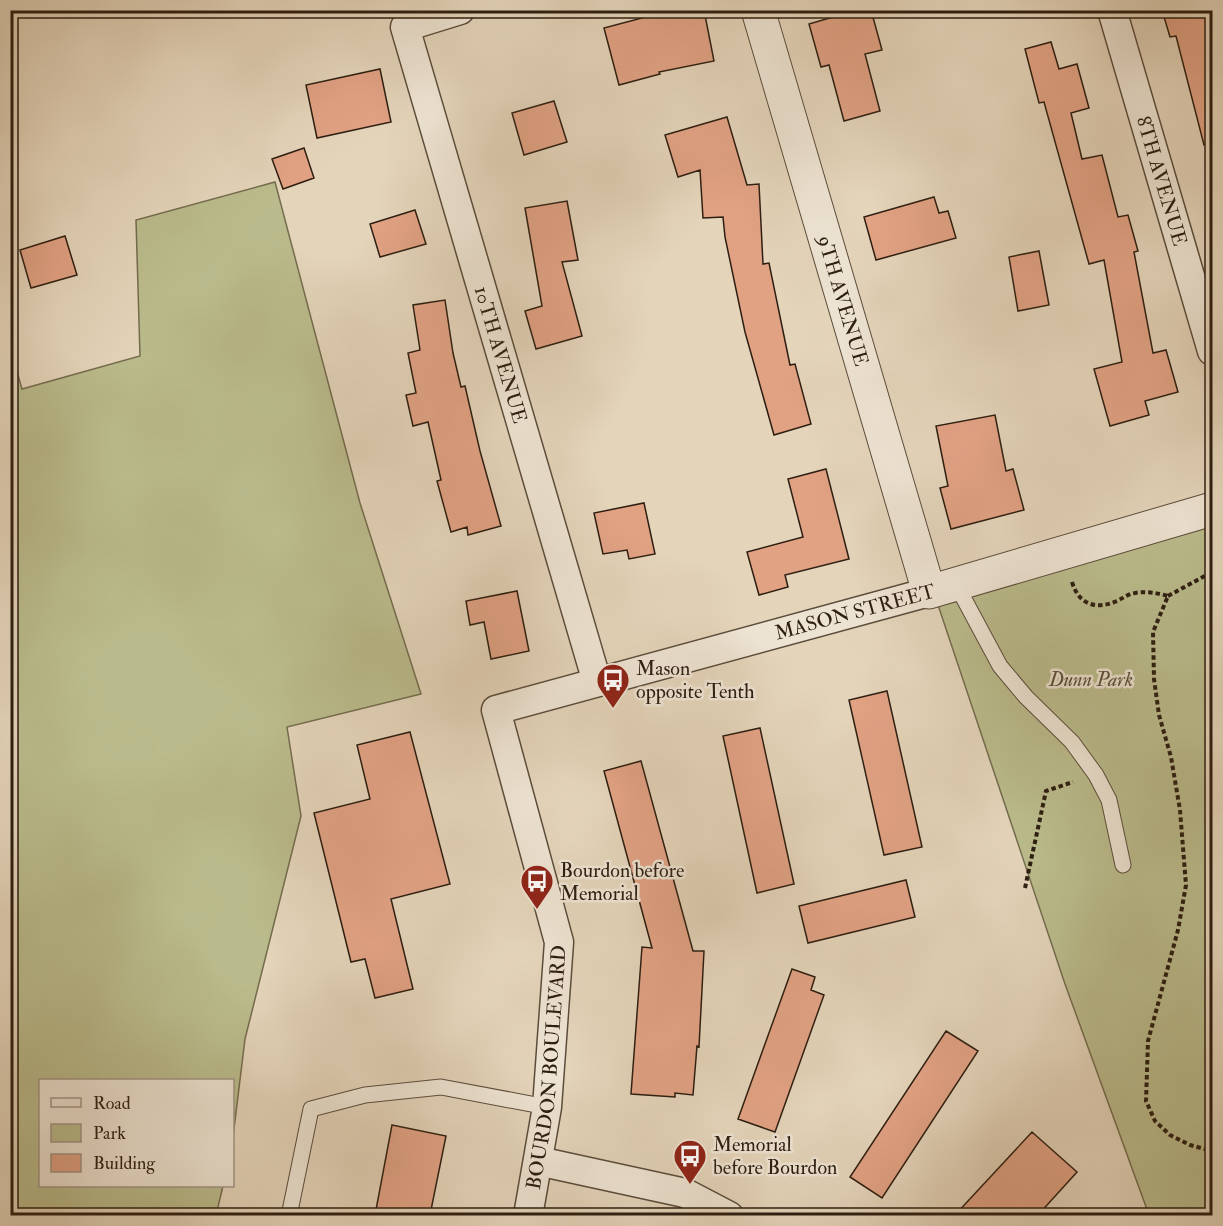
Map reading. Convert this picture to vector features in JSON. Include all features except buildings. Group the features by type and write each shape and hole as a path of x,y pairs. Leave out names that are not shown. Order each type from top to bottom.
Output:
{"street":[{"name":"10TH AVENUE","path":"460,10 405,27 597,682"},
{"name":"9TH AVENUE","path":"758,10 942,588"},
{"name":"8TH AVENUE","path":"1112,10 1212,351"},
{"name":"MASON STREET","path":"496,710 942,588 1212,509"},
{"name":"BOURDON BOULEVARD","path":"496,710 559,942 547,1107 528,1215"},
{"path":"538,1161 685,1193 729,1215"}],"lane":[{"path":"942,588 1000,666 1026,697 1072,742 1096,775 1109,800 1123,865"},
{"path":"289,1215 310,1109 365,1095 441,1087 547,1107"}],"path":[{"path":"1212,572 1168,596 1153,632 1154,679 1180,810 1186,885 1178,930 1148,1041 1146,1101 1155,1121 1170,1135 1190,1145 1212,1151"},
{"path":"1070,575 1074,590 1085,603 1106,604 1132,593 1152,591 1168,596"},
{"path":"1025,888 1046,791 1096,775"}],"green space":[{"path":"275,182 360,503 421,694 287,727 301,816 245,1039 234,1129 234,1079 39,1079 39,1187 223,1187 216,1215 11,1215 11,351 22,389 140,356 136,220"},
{"name":"Dunn Park","path":"1212,520 1212,1215 1149,1215 1065,984 935,596"}],"place":[{"name":"Mason opposite Tenth","path":"613,709"},
{"name":"Bourdon before Memorial","path":"537,910"},
{"name":"Memorial before Bourdon","path":"690,1185"}]}
